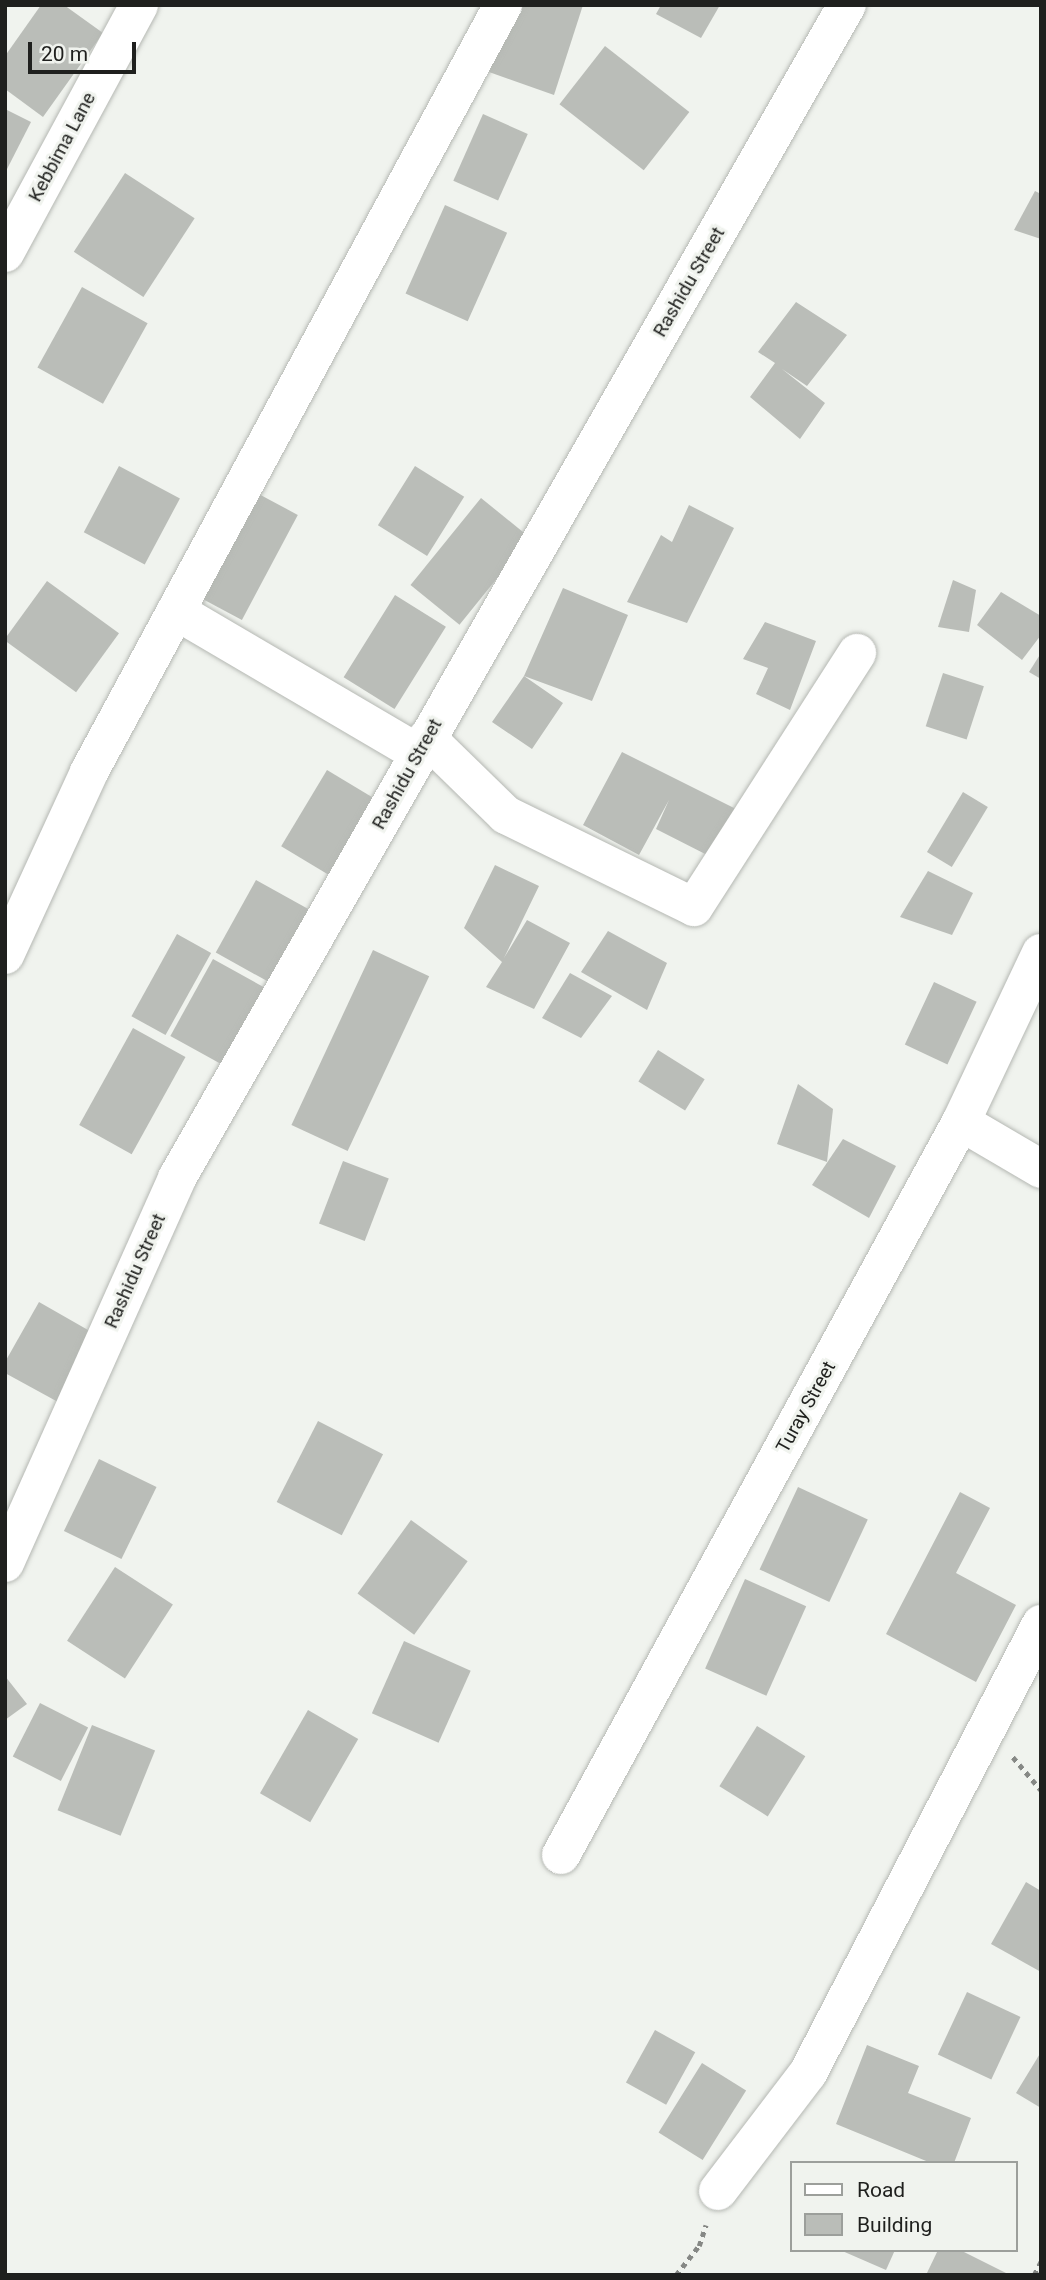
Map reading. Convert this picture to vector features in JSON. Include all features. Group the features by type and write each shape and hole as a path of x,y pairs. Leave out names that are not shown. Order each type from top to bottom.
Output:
{"street":[{"path":"5,955 89,772 503,5"},
{"name":"Rashidu Street","path":"5,1563 177,1178 847,5"},
{"name":"Kebbima Lane","path":"5,253 134,7"},
{"path":"176,611 424,746 506,815 694,907 857,653"},
{"name":"Turay Street","path":"561,1855 961,1122 1041,953"},
{"path":"961,1122 1041,1169"},
{"path":"718,2191 808,2073 1041,1624"}],"path":[{"path":"676,2275 699,2246 718,2191"},
{"path":"1034,2275 1041,2261"}],"building":[{"path":"41,5 64,5 103,33 43,117 5,89 5,56"},
{"path":"512,5 583,5 554,95 489,72"},
{"path":"661,5 720,5 701,38 656,14"},
{"path":"605,46 689,112 644,170 559,104"},
{"path":"5,109 31,122 5,173"},
{"path":"483,114 528,134 498,201 453,181"},
{"path":"125,173 195,218 143,297 74,252"},
{"path":"1035,191 1041,194 1041,239 1014,230"},
{"path":"445,205 507,233 468,321 406,294"},
{"path":"82,287 148,323 103,404 37,367"},
{"path":"796,302 847,335 807,386 782,369 825,403 800,439 750,397 775,363 758,352"},
{"path":"119,466 180,498 145,565 84,532"},
{"path":"415,466 464,497 427,556 378,525"},
{"path":"251,490 298,515 242,620 195,595"},
{"path":"481,498 530,538 459,625 411,585"},
{"path":"689,505 734,528 687,623 627,602 661,535 672,542"},
{"path":"953,580 976,590 969,632 938,627"},
{"path":"47,581 119,633 76,692 5,641"},
{"path":"563,588 628,615 592,701 524,676"},
{"path":"1001,592 1041,616 1041,635 1022,660 977,625"},
{"path":"395,595 446,627 394,709 344,677"},
{"path":"765,622 816,641 790,710 756,694 768,668 743,659"},
{"path":"1041,653 1041,679 1029,672"},
{"path":"943,673 984,686 967,740 926,726"},
{"path":"524,676 563,703 532,749 492,722"},
{"path":"622,752 738,810 715,859 656,829 669,800 639,855 583,825"},
{"path":"327,770 382,803 336,879 281,846"},
{"path":"963,792 988,807 952,867 927,852"},
{"path":"495,865 539,886 504,958 527,920 570,943 534,1009 486,987 502,962 464,928"},
{"path":"928,871 973,893 952,935 900,917"},
{"path":"256,880 315,913 275,986 216,953"},
{"path":"608,931 667,963 647,1010 581,972"},
{"path":"177,934 211,953 166,1035 131,1016"},
{"path":"373,950 429,976 348,1151 291,1125"},
{"path":"213,959 278,995 235,1072 170,1036"},
{"path":"570,973 612,996 581,1038 542,1018"},
{"path":"934,982 977,1002 947,1064 905,1045"},
{"path":"133,1028 185,1057 132,1154 79,1125"},
{"path":"658,1050 705,1079 685,1111 638,1081"},
{"path":"798,1084 833,1109 827,1162 777,1144"},
{"path":"843,1139 896,1166 869,1218 812,1185"},
{"path":"343,1161 389,1179 365,1241 319,1224"},
{"path":"39,1302 95,1334 58,1402 5,1373 5,1362"},
{"path":"318,1421 383,1454 342,1535 277,1502"},
{"path":"99,1459 157,1487 121,1559 64,1531"},
{"path":"798,1487 868,1520 829,1602 760,1569"},
{"path":"960,1492 990,1508 956,1573 1016,1605 976,1682 886,1634"},
{"path":"411,1520 468,1561 414,1635 358,1594"},
{"path":"115,1567 173,1605 125,1678 67,1641"},
{"path":"745,1579 806,1606 766,1696 705,1669"},
{"path":"404,1641 471,1671 439,1743 372,1713"},
{"path":"5,1676 27,1704 5,1720"},
{"path":"40,1703 88,1728 61,1781 13,1756"},
{"path":"308,1710 358,1739 310,1822 260,1793"},
{"path":"92,1725 155,1750 121,1836 58,1810"},
{"path":"757,1726 805,1756 768,1816 719,1786"},
{"path":"1026,1882 1041,1891 1041,1972 991,1944"},
{"path":"967,1992 1020,2017 991,2079 938,2055"},
{"path":"655,2030 695,2052 666,2105 626,2082"},
{"path":"867,2045 919,2066 908,2093 971,2118 955,2161 926,2161 836,2124"},
{"path":"1041,2052 1041,2108 1016,2093"},
{"path":"702,2063 746,2091 703,2160 659,2133"},
{"path":"845,2252 894,2252 886,2270"},
{"path":"937,2252 964,2252 1010,2275 926,2275"}]}
